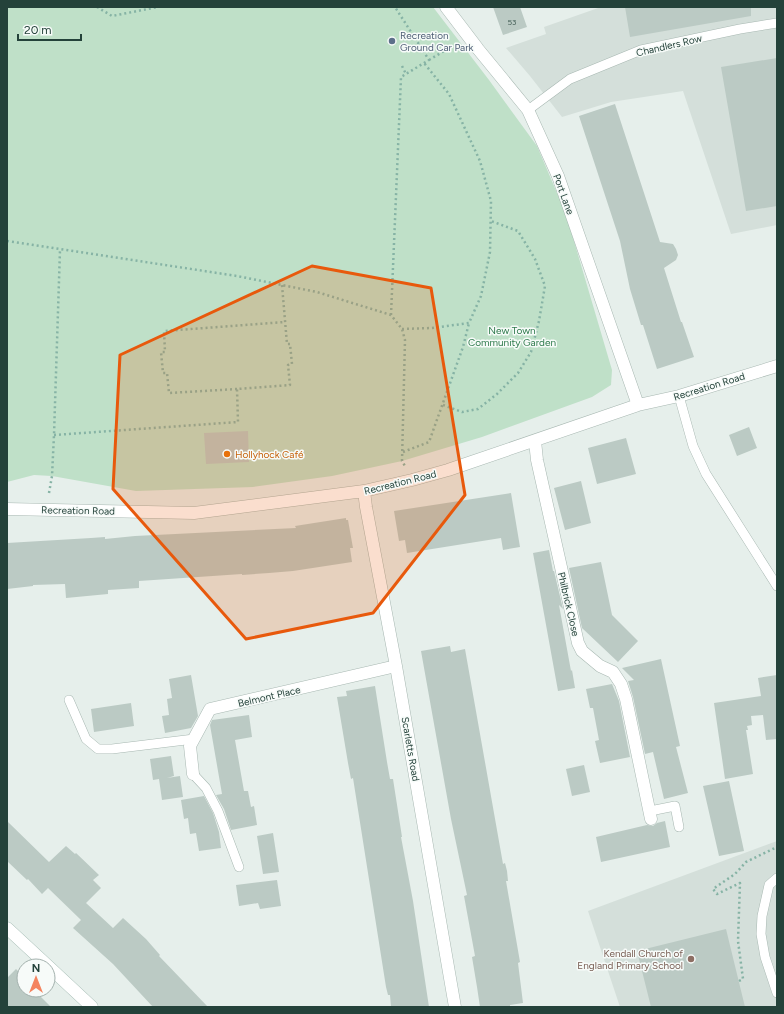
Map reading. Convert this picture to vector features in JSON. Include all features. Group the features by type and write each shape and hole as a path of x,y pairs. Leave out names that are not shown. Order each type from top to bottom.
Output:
{"street":[{"name":"Port Lane","path":"446,7 528,110 558,176 638,405"},
{"name":"Recreation Road","path":"7,509 194,513 364,491 448,470 638,405 679,396 777,366"},
{"name":"Philbrick Close","path":"535,441 537,460 578,643 582,651 600,666 613,672 621,684 626,699 651,815"},
{"name":"Scarletts Road","path":"364,491 455,1007"},
{"name":"Belmont Place","path":"193,774 190,746 210,709 396,666"},
{"path":"7,928 39,958"},
{"path":"56,973 92,1007"}],"lane":[{"name":"Chandlers Row","path":"528,110 570,79 641,50 777,22"},
{"path":"679,396 693,446 706,474 777,586"},
{"path":"69,700 86,738 98,749 120,748 194,739"},
{"path":"193,774 206,788 218,811 239,867"},
{"path":"651,815 674,806 679,828"},
{"path":"777,878 769,885 762,916 761,934 765,957 777,993"}],"path":[{"path":"97,7 112,16 158,7"},
{"path":"395,7 429,60"},
{"path":"391,315 401,77 468,36"},
{"path":"403,452 429,442 444,405 463,347 468,323 481,296 490,252 491,201 480,161 449,94 424,63"},
{"path":"402,66 406,74"},
{"path":"444,405 462,412 478,409 497,394 518,373 531,352 539,321 545,286 536,259 518,231 491,221"},
{"path":"7,241 237,276 316,292 391,315 402,329 405,340 402,462 412,480"},
{"path":"52,476 60,250"},
{"path":"282,285 287,344 290,344 292,364 288,365 290,385 169,393 167,373 162,373 161,352 165,352 164,331 285,322"},
{"path":"402,329 432,328 468,323"},
{"path":"54,435 238,422 237,389"},
{"path":"739,981 743,979 738,941 740,883 717,894 713,888 735,874 746,862 777,848"}],"highlighted area":[{"path":"312,266 431,288 465,495 373,613 246,639 113,489 120,355"}],"shaded area":[{"path":"601,7 777,7 777,225 731,234 683,91 611,102 562,117 506,48 546,34 544,27"},
{"name":"Kendall Church of England Primary School","path":"777,841 777,1007 620,1007 588,911"}],"green space":[{"name":"New Town Community Garden","path":"7,7 433,7 537,146 566,214 612,370 611,385 592,397 482,437 402,461 332,476 253,487 136,491 52,476 34,475 7,482"}],"building":[{"path":"493,7 520,7 527,27 503,35"},
{"path":"625,7 751,7 751,16 630,37"},
{"path":"777,58 777,206 746,211 721,67"},
{"path":"615,104 660,242 673,244 678,255 676,260 664,268 694,357 657,369 630,289 620,241 579,116"},
{"path":"749,427 757,448 737,456 729,435"},
{"name":"Hollyhock Café","path":"248,431 249,462 206,464 204,433"},
{"path":"626,438 636,474 597,484 588,448"},
{"path":"581,481 591,523 565,530 554,488"},
{"path":"511,493 520,547 503,550 501,538 407,553 405,540 399,541 394,511"},
{"path":"346,518 346,520 348,520 353,548 350,548 352,562 293,571 139,581 139,588 108,590 108,594 66,598 65,584 33,585 7,589 7,543 296,528 295,526"},
{"path":"549,550 563,609 559,605 575,688 558,691 533,553"},
{"path":"601,562 612,615 638,641 618,662 582,628 569,568"},
{"path":"450,646 451,652 465,649 503,864 505,863 507,871 508,881 506,881 520,962 518,963 523,1003 510,1005 510,1007 480,1007 472,957 475,956 464,896 467,895 451,819 421,651"},
{"path":"661,659 680,746 676,747 688,793 664,799 653,752 645,754 633,697 628,681 634,680 622,668"},
{"path":"191,675 198,716 191,728 165,733 162,716 169,715 167,699 172,698 169,679"},
{"path":"777,675 777,739 766,740 763,715 751,716 752,725 747,726 748,730 746,730 753,774 725,779 714,703 761,696 758,678"},
{"path":"612,684 619,701 630,757 600,763 595,741 599,740 593,708 590,708 586,689"},
{"path":"375,686 390,779 393,779 429,1007 391,1007 390,995 388,995 386,987 353,778 351,779 348,763 337,697 347,696 346,691"},
{"path":"131,703 134,726 94,732 91,709"},
{"path":"249,715 252,737 235,740 244,791 248,791 251,807 254,806 257,825 231,830 224,809 216,795 222,794 210,725 212,720"},
{"path":"171,756 174,776 167,778 180,776 183,797 162,800 159,779 153,780 150,759"},
{"path":"584,765 590,792 572,796 566,769"},
{"path":"729,781 744,851 719,856 703,786"},
{"path":"204,796 213,813 219,832 221,848 199,851 196,833 190,834 188,818 184,819 181,800"},
{"path":"7,821 49,862 66,846 75,854 76,853 99,875 93,880 101,888 86,903 113,928 123,918 146,939 160,955 159,956 208,1007 153,1007 113,964 73,928 81,920 48,888 42,894 28,879 27,880 7,861"},
{"path":"665,821 670,847 601,862 596,837 647,825 653,826 657,823"},
{"path":"273,833 279,872 263,874 257,836"},
{"path":"277,880 281,906 260,909 258,903 239,906 236,885"},
{"path":"726,929 745,1007 651,1007 637,951"},
{"path":"16,969 16,998 42,998 51,1007 7,1007 7,978"}],"place":[{"name":"Recreation Ground Car Park","path":"392,41"},
{"name":"Hollyhock Café","path":"227,454"},
{"name":"Kendall Church of England Primary School","path":"691,959"}]}
